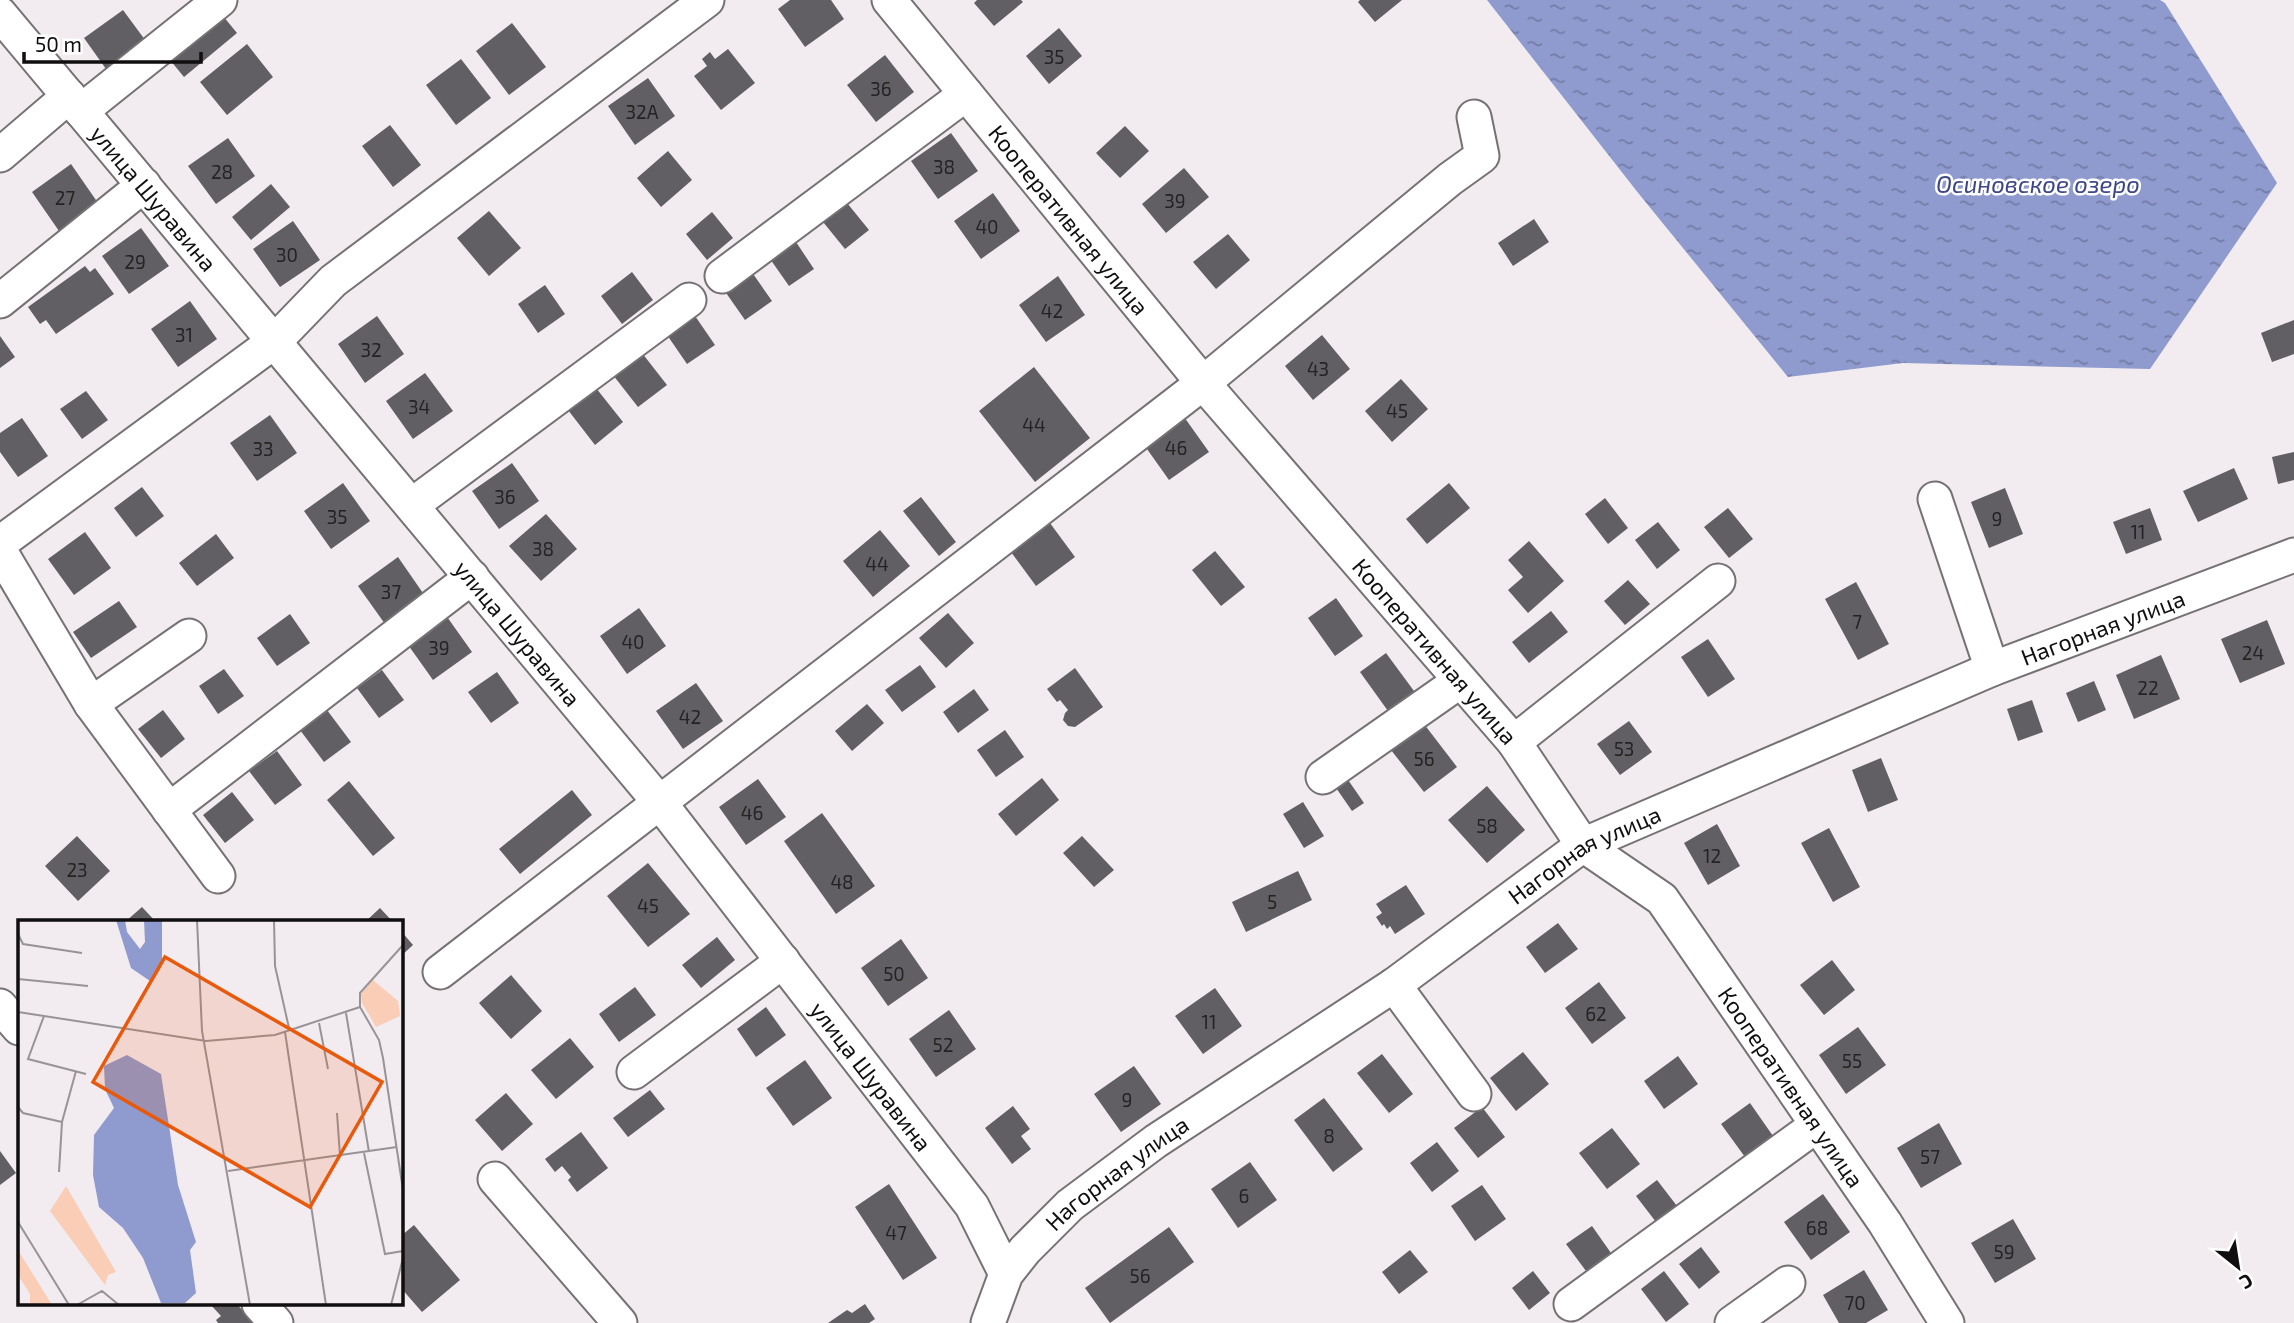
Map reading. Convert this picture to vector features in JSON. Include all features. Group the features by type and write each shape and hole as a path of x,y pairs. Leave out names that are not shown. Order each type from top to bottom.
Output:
{"street":[{"path":"0,155 220,0"},
{"path":"0,543 275,341 333,281 707,0"},
{"name":"Кооперативная улица","path":"889,0 1203,383 1514,743 1583,845 1662,899 1885,1223 1947,1323"},
{"name":"улица Шуравина","path":"0,14 660,803 972,1206 1006,1274"},
{"path":"722,276 966,94"},
{"path":"440,972 1203,383 1439,188 1482,156 1474,117"},
{"path":"0,301 144,185"},
{"path":"412,505 689,300"},
{"path":"1935,499 1992,669"},
{"path":"0,551 91,704 218,876"},
{"name":"Нагорная улица","path":"990,1323 1006,1274 1070,1205 1145,1149 1394,985 1583,845 1992,669 2294,555"},
{"path":"169,810 472,577"},
{"path":"1514,743 1718,582"},
{"path":"91,704 189,636"},
{"path":"1323,777 1460,681"},
{"path":"634,1072 783,961"},
{"path":"1394,985 1474,1094"},
{"path":"0,1006 18,1027"},
{"path":"1571,1304 1817,1125"},
{"path":"495,1179 620,1323"},
{"path":"1732,1323 1788,1283"},
{"path":"262,1306 276,1323"}],"water":[{"name":"Осиновское озеро","path":"1487,0 2160,0 2165,3 2277,183 2150,369 1903,363 1788,377 1639,194"}],"building":[{"path":"790,0 831,0 844,19 805,47 778,9"},
{"path":"977,0 1023,2 994,26 974,3"},
{"path":"1402,0 1375,22 1358,2"},
{"path":"123,10 151,48 111,76 84,38"},
{"path":"223,16 237,33 184,77 170,60"},
{"path":"512,23 546,67 509,95 476,51"},
{"path":"1059,28 1082,56 1049,84 1026,56"},
{"path":"247,44 273,77 227,115 200,82"},
{"path":"728,49 755,83 721,110 694,76 707,66 702,59 710,52 715,59"},
{"path":"885,55 914,92 876,122 847,85"},
{"path":"461,59 491,98 456,125 426,85"},
{"path":"648,78 675,116 635,145 608,106"},
{"path":"390,125 421,165 393,187 362,146"},
{"path":"1125,126 1149,151 1120,178 1096,153"},
{"path":"951,133 978,171 938,199 911,161"},
{"path":"228,138 255,176 216,204 188,166"},
{"path":"668,151 692,180 661,207 637,178"},
{"path":"71,164 98,203 59,231 32,192"},
{"path":"1184,168 1209,197 1166,233 1142,204"},
{"path":"271,184 290,207 251,240 232,217"},
{"path":"993,193 1020,231 981,259 954,221"},
{"path":"843,198 869,230 845,249 819,217"},
{"path":"489,211 521,248 489,276 457,238"},
{"path":"712,212 733,238 707,260 686,234"},
{"path":"1534,219 1549,242 1513,266 1498,243"},
{"path":"293,221 320,260 280,287 253,249"},
{"path":"141,228 169,266 129,294 102,256"},
{"path":"1228,234 1250,260 1216,289 1193,262"},
{"path":"794,239 814,269 789,286 768,256"},
{"path":"85,266 90,272 95,268 114,294 56,334 46,320 40,324 28,307"},
{"path":"751,271 772,301 745,320 724,290"},
{"path":"632,272 653,300 622,324 601,296"},
{"path":"1058,276 1085,315 1046,342 1019,305"},
{"path":"545,285 565,314 538,333 518,304"},
{"path":"190,301 217,339 178,367 151,329"},
{"path":"693,313 715,345 687,364 665,332"},
{"path":"377,316 404,354 365,383 338,344"},
{"path":"2294,320 2294,354 2272,362 2261,333"},
{"path":"1322,335 1350,369 1313,400 1285,366"},
{"path":"0,336 15,357 0,368"},
{"path":"642,353 667,385 638,407 613,375"},
{"path":"1034,367 1090,438 1035,482 979,411"},
{"path":"425,373 453,411 413,439 386,401"},
{"path":"1401,379 1428,409 1392,442 1365,411"},
{"path":"596,388 623,422 595,445 568,410"},
{"path":"86,391 108,420 82,439 60,409"},
{"path":"1182,414 1209,452 1169,480 1142,442"},
{"path":"270,415 297,453 257,481 230,443"},
{"path":"22,418 48,456 18,477 0,452 0,433"},
{"path":"2294,452 2294,480 2278,484 2272,457"},
{"path":"512,463 539,501 499,529 472,491"},
{"path":"2234,468 2248,499 2198,522 2183,491"},
{"path":"343,483 370,521 331,549 304,511"},
{"path":"1449,483 1470,508 1427,544 1406,519"},
{"path":"142,487 164,516 136,537 114,508"},
{"path":"2005,488 2023,534 1989,548 1971,502"},
{"path":"921,497 956,542 939,556 903,511"},
{"path":"1605,498 1628,528 1608,544 1585,514"},
{"path":"1728,508 1753,539 1729,558 1704,527"},
{"path":"2150,508 2162,540 2126,554 2113,522"},
{"path":"546,514 577,549 541,581 509,546"},
{"path":"1047,519 1075,557 1036,586 1008,548"},
{"path":"1658,522 1680,550 1657,569 1635,540"},
{"path":"880,530 910,566 873,597 843,561"},
{"path":"85,532 111,568 74,595 48,559"},
{"path":"216,534 234,558 197,586 179,563"},
{"path":"1529,541 1564,581 1528,613 1508,590 1523,577 1508,560"},
{"path":"1215,551 1245,587 1221,606 1192,570"},
{"path":"398,557 425,596 385,624 358,586"},
{"path":"1628,580 1650,604 1625,625 1604,601"},
{"path":"1856,582 1889,644 1858,660 1825,599"},
{"path":"1336,598 1363,636 1335,656 1308,618"},
{"path":"119,601 137,627 91,658 73,632"},
{"path":"639,608 666,646 627,674 600,636"},
{"path":"1551,611 1568,632 1529,663 1512,642"},
{"path":"948,613 974,643 946,668 919,638"},
{"path":"290,614 310,643 277,666 257,638"},
{"path":"445,614 472,652 433,680 406,642"},
{"path":"2267,620 2285,664 2240,683 2221,639"},
{"path":"1708,639 1735,679 1708,697 1681,657"},
{"path":"1386,653 1414,691 1388,711 1360,672"},
{"path":"2161,655 2180,699 2134,719 2116,675"},
{"path":"920,665 936,687 902,712 885,690"},
{"path":"1075,668 1103,707 1075,727 1068,726 1063,720 1068,710 1060,700 1057,702 1047,689"},
{"path":"224,669 244,696 218,714 199,686"},
{"path":"382,670 404,700 379,718 357,688"},
{"path":"497,672 519,703 491,723 468,692"},
{"path":"2094,681 2106,710 2078,722 2066,693"},
{"path":"696,683 723,721 683,749 656,711"},
{"path":"974,689 989,710 958,733 943,712"},
{"path":"2032,700 2043,732 2018,741 2007,709"},
{"path":"867,704 884,723 852,751 835,731"},
{"path":"163,710 185,739 161,758 138,729"},
{"path":"327,710 351,742 324,762 300,730"},
{"path":"1629,721 1652,752 1620,775 1597,744"},
{"path":"1424,724 1457,767 1424,792 1391,750"},
{"path":"1005,730 1024,757 996,777 977,750"},
{"path":"277,751 302,785 275,805 249,771"},
{"path":"1881,758 1898,800 1868,812 1852,770"},
{"path":"1344,774 1364,803 1352,811 1332,782"},
{"path":"1042,778 1059,800 1016,836 998,814"},
{"path":"758,779 786,817 746,845 719,807"},
{"path":"349,781 395,838 373,856 327,800"},
{"path":"1487,786 1525,830 1487,863 1448,820"},
{"path":"572,790 592,815 520,874 499,849"},
{"path":"232,792 254,820 225,843 203,815"},
{"path":"1303,802 1324,836 1304,848 1283,814"},
{"path":"822,813 875,886 836,914 784,841"},
{"path":"1717,824 1740,866 1708,885 1684,843"},
{"path":"1829,828 1860,887 1833,902 1801,843"},
{"path":"77,836 110,871 78,901 45,866"},
{"path":"1082,836 1114,870 1094,887 1063,853"},
{"path":"648,863 690,914 648,947 607,896"},
{"path":"1298,871 1312,900 1246,932 1232,902"},
{"path":"1406,885 1425,914 1395,934 1390,926 1387,929 1384,924 1382,926 1376,917 1382,913 1376,904"},
{"path":"142,907 154,920 127,920"},
{"path":"380,908 391,920 367,920"},
{"path":"1558,923 1578,949 1545,973 1526,947"},
{"path":"402,932 413,945 402,955"},
{"path":"717,937 735,960 701,988 682,965"},
{"path":"901,939 928,978 888,1006 861,968"},
{"path":"1832,960 1855,990 1824,1015 1800,985"},
{"path":"511,975 542,1011 511,1039 479,1003"},
{"path":"1599,982 1626,1018 1592,1044 1565,1008"},
{"path":"635,987 656,1015 619,1042 599,1014"},
{"path":"1215,988 1242,1026 1203,1054 1175,1016"},
{"path":"766,1007 786,1035 756,1057 737,1029"},
{"path":"949,1010 976,1049 936,1077 909,1039"},
{"path":"1858,1027 1886,1065 1846,1094 1819,1055"},
{"path":"570,1038 594,1067 556,1099 531,1070"},
{"path":"1523,1052 1549,1084 1516,1111 1490,1078"},
{"path":"1382,1054 1413,1094 1389,1113 1357,1073"},
{"path":"1678,1056 1698,1084 1664,1109 1644,1081"},
{"path":"805,1060 832,1098 793,1126 766,1088"},
{"path":"1134,1066 1161,1104 1121,1132 1094,1094"},
{"path":"650,1090 665,1109 628,1137 613,1118"},
{"path":"506,1093 533,1124 502,1151 475,1120"},
{"path":"1324,1098 1363,1149 1333,1172 1294,1120"},
{"path":"1750,1103 1773,1136 1745,1157 1721,1124"},
{"path":"1013,1106 1030,1129 1021,1136 1031,1149 1012,1164 985,1128"},
{"path":"1482,1107 1505,1137 1478,1158 1454,1128"},
{"path":"1939,1123 1962,1164 1921,1188 1897,1148"},
{"path":"1612,1128 1640,1164 1607,1189 1579,1153"},
{"path":"581,1132 608,1168 577,1192 568,1180 571,1177 562,1166 555,1172 545,1159"},
{"path":"1437,1142 1459,1171 1432,1192 1410,1163"},
{"path":"0,1151 16,1173 0,1185"},
{"path":"1250,1162 1277,1200 1238,1228 1211,1189"},
{"path":"1657,1180 1677,1206 1656,1222 1636,1196"},
{"path":"889,1184 937,1258 903,1280 855,1207"},
{"path":"1482,1185 1506,1219 1475,1241 1451,1206"},
{"path":"1823,1194 1850,1232 1811,1260 1784,1222"},
{"path":"2013,1219 2036,1259 1995,1283 1971,1243"},
{"path":"414,1225 460,1280 422,1312 402,1289 402,1235"},
{"path":"1592,1226 1611,1253 1586,1271 1566,1244"},
{"path":"1169,1227 1194,1262 1110,1323 1085,1288"},
{"path":"1701,1247 1720,1272 1699,1289 1679,1264"},
{"path":"1410,1250 1428,1272 1399,1294 1382,1272"},
{"path":"1864,1270 1888,1310 1866,1323 1839,1323 1823,1295"},
{"path":"1533,1271 1550,1293 1529,1310 1512,1288"},
{"path":"1664,1271 1689,1304 1666,1322 1641,1289"},
{"path":"865,1304 875,1319 869,1323 828,1323 847,1310 852,1313"},
{"path":"212,1306 239,1306 253,1323 218,1323 216,1320 221,1316"}]}
